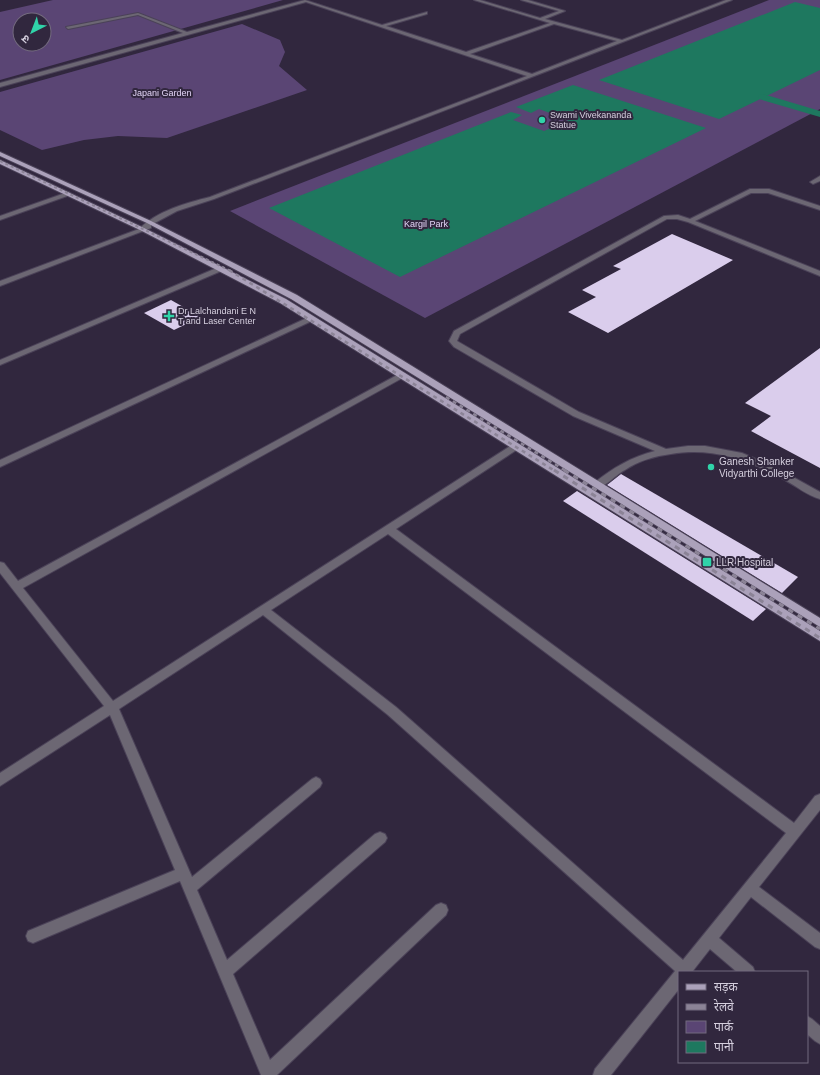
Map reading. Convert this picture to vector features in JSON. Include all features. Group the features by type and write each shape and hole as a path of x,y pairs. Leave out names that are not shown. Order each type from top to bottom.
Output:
{"main road":[{"path":"0,154 153,224 294,297 820,623"},
{"path":"0,162 142,229 283,301 820,637"},
{"path":"445,403 454,396"}],"street":[{"path":"476,0 621,41"},
{"path":"523,0 563,11 540,19"},
{"path":"0,284 142,229 205,203 212,198 730,0"},
{"path":"0,85 305,1 533,76"},
{"path":"382,26 425,13 419,11"},
{"path":"68,28 138,14 188,34"},
{"path":"465,54 554,23"},
{"path":"813,182 820,178"},
{"path":"690,221 750,191 769,191 820,208"},
{"path":"0,218 68,194"},
{"path":"664,452 576,414 457,346 453,341 457,333 660,219 672,216 690,221 820,274"},
{"path":"0,363 222,269"},
{"path":"0,464 312,319"},
{"path":"18,586 402,376"},
{"path":"0,780 515,447"},
{"path":"597,485 622,467 664,452 707,449 732,453 755,461 820,496"},
{"path":"389,529 794,832"},
{"path":"0,566 18,586 113,708 268,1074 441,910"},
{"path":"264,610 392,711 680,971"},
{"path":"189,888 316,783"},
{"path":"684,971 820,800"},
{"path":"225,971 380,838"},
{"path":"33,936 183,872"},
{"path":"750,888 820,942"},
{"path":"710,939 747,971"},
{"path":"601,1075 678,978"},
{"path":"808,1025 820,1036"}],"green space":[{"path":"53,0 283,0 0,80 0,12"},
{"name":"Kargil Park","path":"769,0 820,0 820,109 425,318 230,211"},
{"name":"Japani Garden","path":"242,24 280,40 285,52 279,66 307,90 167,138 118,136 84,140 42,150 0,130 0,92"}],"water":[{"path":"795,2 820,8 820,70 719,119 599,80"},
{"path":"573,85 706,128 400,277 269,208 511,112 522,115 513,120 544,131 569,120 539,109 531,113 516,107"}],"building":[{"path":"672,234 733,260 608,333 568,312 596,297 582,290 621,269 613,266"},
{"path":"171,300 201,317 174,330 144,313"},
{"path":"820,348 820,468 751,431 771,416 745,403"},
{"path":"621,474 798,577 782,593 607,485"},
{"path":"577,491 766,609 753,621 563,501"}],"waterway":[{"path":"763,97 820,114"}],"railway":[{"path":"0,161 229,270"},
{"path":"229,270 555,471"},
{"path":"446,397 566,471"},
{"path":"554,470 820,638"},
{"path":"564,470 820,629"}],"place":[{"name":"Swami Vivekananda Statue","path":"542,120"},
{"name":"Dr Lalchandani E N T and Laser Center","path":"169,316"},
{"name":"Ganesh Shanker Vidyarthi College","path":"711,467"},
{"name":"LLR Hospital","path":"707,562"}]}
